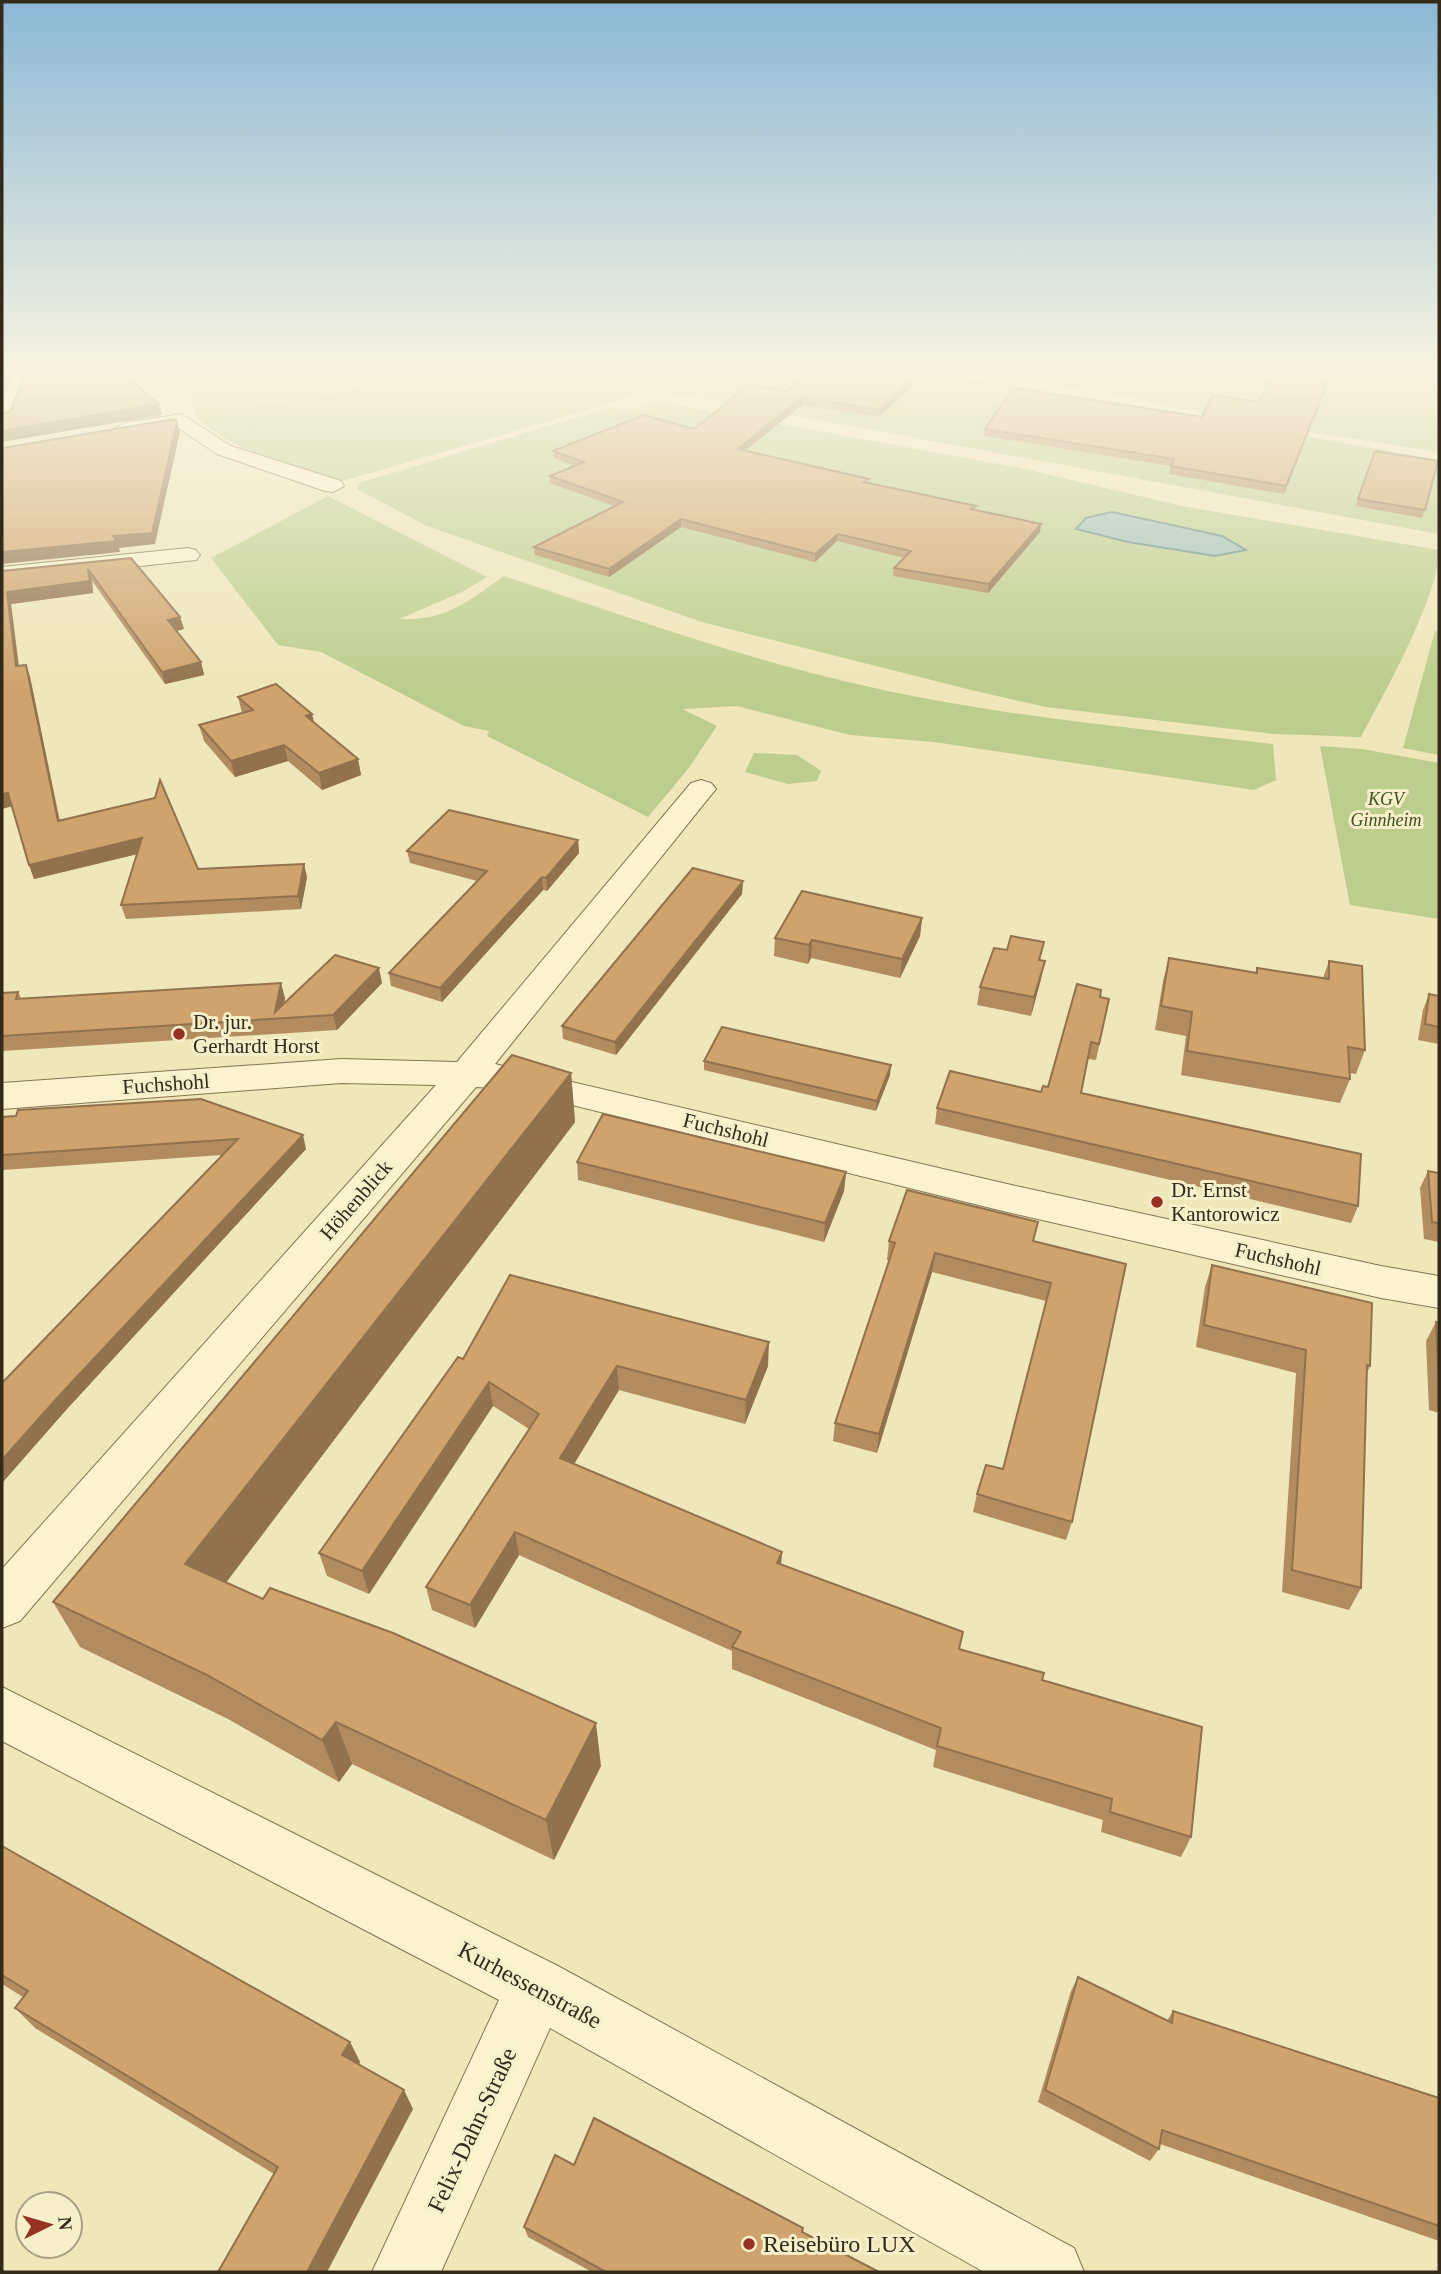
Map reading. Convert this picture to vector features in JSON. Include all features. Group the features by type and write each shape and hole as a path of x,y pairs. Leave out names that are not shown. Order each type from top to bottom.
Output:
{"street":[{"path":"297,474 333,486"},
{"path":"2,574 188,555"},
{"name":"Höhenblick","path":"2,1605 466,1075 701,789"},
{"name":"Fuchshohl","path":"2,1096 341,1071 507,1077 1007,1198 1381,1282 1439,1292"},
{"name":"Kurhessenstraße","path":"2,1713 537,1987 1050,2272"},
{"name":"Felix-Dahn-Straße","path":"406,2272 537,1987"}],"green space":[{"path":"310,474 366,474 346,480 325,479"},
{"path":"388,474 1047,474 1182,506 1439,550 1430,593 1409,645 1361,737 1274,734 1046,707 702,622 427,526 357,489 359,483"},
{"path":"1113,474 1439,474 1439,534"},
{"path":"328,496 487,577 462,592 399,619 430,617 443,613 467,602 504,576 675,633 848,682 1006,712 1273,744 1276,780 1254,790 934,742 850,735 737,706 682,709 717,726 688,769 648,817 487,736 489,731 464,726 321,652 278,645 211,558"},
{"name":"KGV Ginnheim","path":"1435,631 1439,632 1439,755 1403,748"},
{"name":"KGV Ginnheim","path":"1320,746 1362,749 1439,763 1439,919 1350,905"},
{"path":"754,753 797,755 821,771 817,781 788,784 745,772"}],"water":[{"path":"1112,512 1222,536 1246,550 1215,556 1128,542 1076,529 1086,518"}],"building":[{"path":"2,474 165,474 152,533 113,536 117,541 2,552"},
{"path":"848,474 869,479 864,482 976,506 971,509 1041,524 989,584 894,568 911,551 838,534 815,554 681,519 609,569 534,547 623,502 550,476"},
{"path":"1218,474 1291,474 1286,486"},
{"path":"1367,474 1435,474 1425,510 1358,499"},
{"path":"131,558 180,617 168,620 201,662 162,672 88,569 90,581 7,592 16,666 26,665 58,821 155,798 160,780 198,869 304,864 298,896 121,905 142,838 29,865 8,793 2,794 2,571"},
{"path":"276,684 312,714 306,716 358,759 319,773 284,745 231,761 199,725 253,710 238,697"},
{"path":"449,810 578,840 546,878 542,877 440,988 389,973 487,871 407,851"},
{"path":"693,868 743,881 615,1042 562,1026"},
{"path":"802,891 922,918 902,959 812,940 809,945 775,938"},
{"path":"1011,936 1044,942 1039,960 1045,961 1034,997 980,987 994,948 1007,950"},
{"path":"335,955 379,968 333,1015 2,1036 2,993 18,992 16,999 281,983 275,1012"},
{"path":"1169,958 1257,973 1257,968 1329,979 1329,961 1362,966 1365,1050 1348,1047 1350,1079 1187,1051 1192,1012 1161,1006"},
{"path":"1077,984 1101,990 1100,997 1109,999 1099,1044 1091,1042 1081,1093 1361,1154 1358,1206 937,1108 950,1071 1041,1092 1043,1086 1048,1087"},
{"path":"1429,994 1439,996 1439,1027 1425,1024"},
{"path":"722,1027 891,1065 877,1101 704,1061"},
{"path":"512,1055 571,1073 185,1564 263,1599 270,1588 393,1633 596,1723 546,1820 336,1722 322,1740 207,1675 53,1602"},
{"path":"201,1099 303,1135 2,1460 2,1383 238,1139 2,1155 2,1117 16,1116 18,1110"},
{"path":"603,1114 846,1172 825,1223 577,1162"},
{"path":"1428,1171 1439,1173 1439,1223 1432,1222"},
{"path":"907,1190 1038,1222 1033,1241 1126,1264 1072,1522 977,1494 986,1465 1003,1469 1051,1283 935,1253 879,1434 835,1423 895,1243 889,1241"},
{"path":"1212,1265 1372,1303 1370,1366 1367,1365 1361,1588 1292,1570 1306,1350 1204,1325"},
{"path":"510,1275 769,1342 746,1400 617,1366 560,1458 782,1552 777,1563 963,1632 959,1649 1044,1673 1042,1680 1202,1727 1191,1837 1110,1812 1112,1799 937,1746 941,1728 732,1647 741,1632 515,1532 470,1605 426,1587 539,1414 489,1382 362,1571 319,1553 458,1357 463,1359"},
{"path":"1436,1322 1439,1323 1439,1387"},
{"path":"2,1846 350,2042 342,2055 404,2090 307,2272 218,2272 278,2167 15,2008 28,1991 2,1975"},
{"path":"1078,1977 1172,2023 1173,2011 1439,2098 1439,2226 1162,2130 1159,2149 1045,2090"},
{"path":"594,2118 803,2228 802,2232 879,2272 606,2272 524,2227 555,2155 574,2165"}],"place":[{"name":"Dr. jur. Gerhardt Horst","path":"179,1034"},
{"name":"Dr. Ernst Kantorowicz","path":"1157,1202"},
{"name":"Reisebüro LUX","path":"749,2244"}]}
